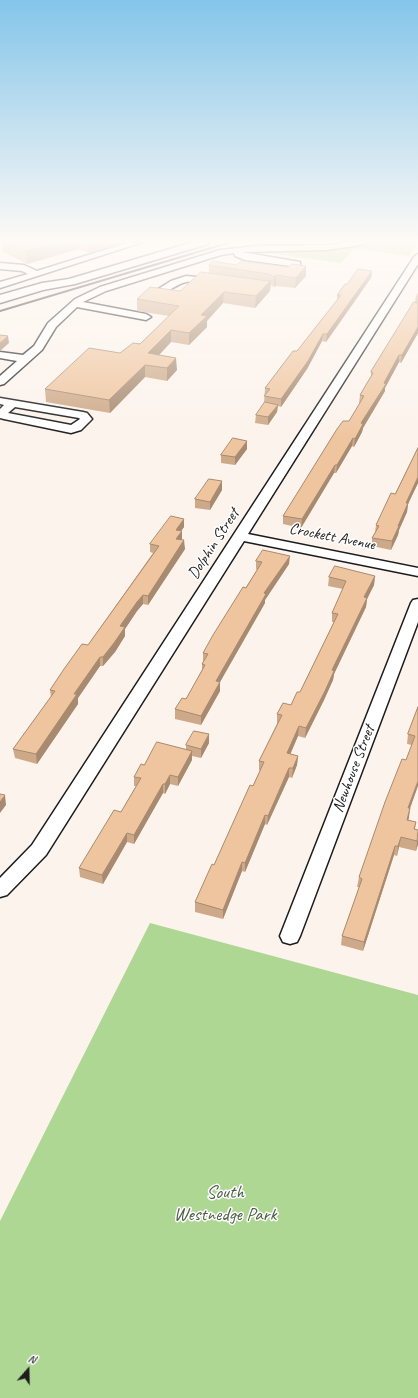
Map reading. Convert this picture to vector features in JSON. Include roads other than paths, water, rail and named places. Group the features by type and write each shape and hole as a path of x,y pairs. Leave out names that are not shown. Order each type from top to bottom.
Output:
{"street":[{"path":"0,382 38,348 52,325 71,307"},
{"path":"93,307 146,317"},
{"name":"Dolphin Street","path":"0,890 39,850 386,307"},
{"path":"0,355 26,359"},
{"path":"0,401 12,403 83,415 86,418 77,428 71,429 4,416 2,413 12,403"},
{"name":"Crockett Avenue","path":"240,536 418,572"},
{"name":"Newhouse Street","path":"290,936 418,603"}],"railway":[{"path":"0,311 13,307"}],"park label":[{"name":"South Westnedge Park","path":"225,1204"}]}
